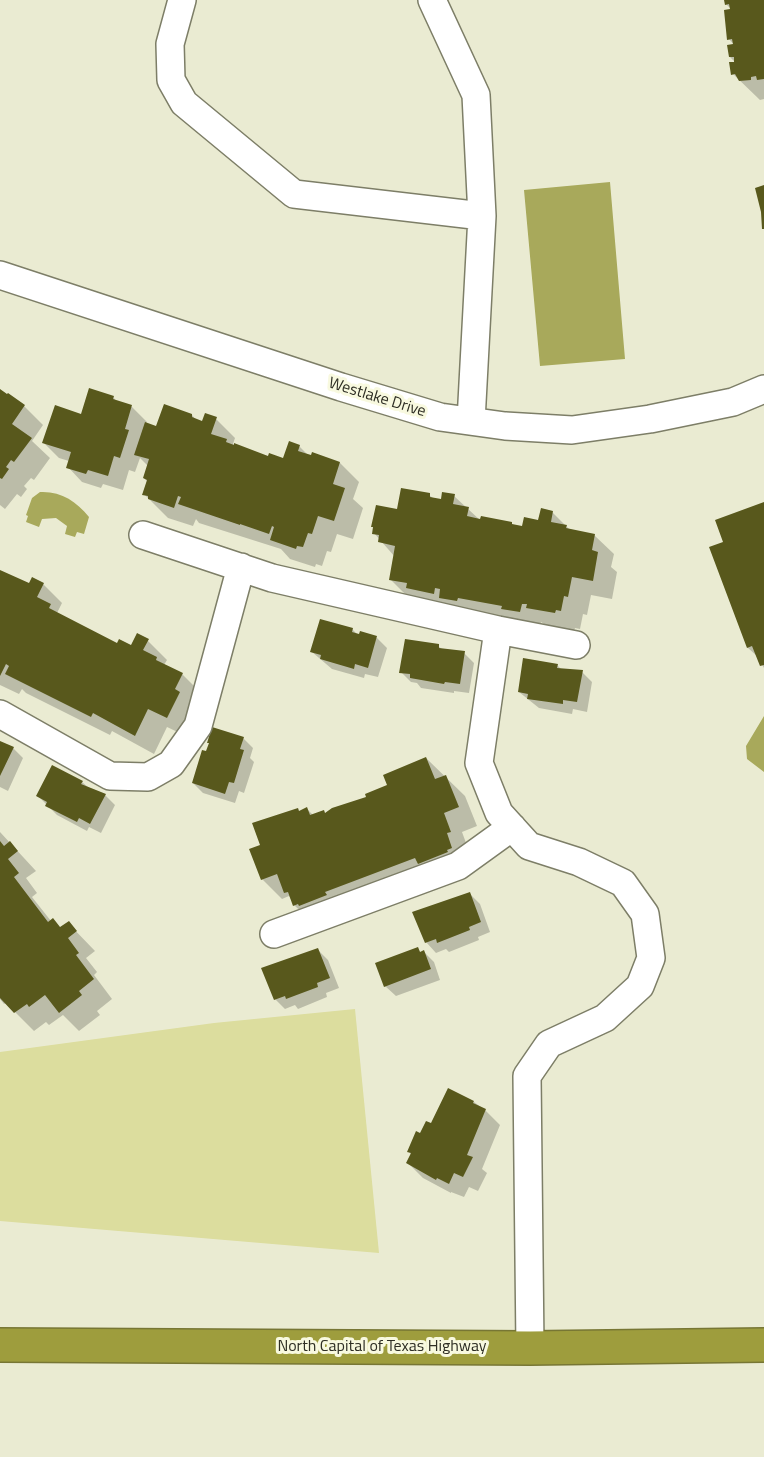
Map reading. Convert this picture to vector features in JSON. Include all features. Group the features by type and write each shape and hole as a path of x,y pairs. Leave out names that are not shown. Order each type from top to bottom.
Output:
{"highway":[{"name":"North Capital of Texas Highway","path":"0,1345 530,1348 764,1345"}],"street":[{"path":"182,0 170,44 171,80 184,103 294,194 482,216"},
{"path":"432,0 476,95 482,216 471,421"},
{"name":"Westlake Drive","path":"0,275 340,387 440,417 505,426 572,430 650,419 733,402 764,389"},
{"path":"143,536 272,578 498,630 576,645"},
{"path":"0,714 110,776 148,777 171,764 198,726 242,567"},
{"path":"498,630 479,764 499,813 529,846 579,862 623,883 645,914 651,958 640,986 605,1018 549,1044 527,1076 530,1348"},
{"path":"274,934 459,866 512,827"}],"green space":[{"path":"355,1009 379,1253 0,1221 0,1052 214,1023"}],"shaded area":[{"path":"610,182 625,359 540,366 524,190"},
{"path":"40,492 61,495 79,506 89,517 84,534 77,532 75,537 65,534 67,526 56,518 42,519 39,527 26,522 32,498"},
{"path":"764,716 764,772 747,759 746,746"}],"building":[{"path":"724,0 764,0 764,79 757,80 756,76 751,77 751,80 739,81 735,74 731,75 729,62 734,62 734,57 729,57 727,45 733,44 732,39 727,40 724,10 730,9 729,4 725,5"},
{"path":"764,185 764,229 762,229 761,212 755,188"},
{"path":"89,388 132,405 125,429 129,430 120,458 114,456 108,476 88,470 86,474 66,468 71,452 42,443 55,405 81,414"},
{"path":"0,389 25,405 12,424 32,438 14,462 11,460 6,467 9,469 2,479 0,478"},
{"path":"164,404 192,414 192,417 202,421 205,413 217,417 211,434 227,439 226,442 234,445 234,443 268,456 269,453 283,458 289,441 300,445 298,451 311,455 312,452 340,462 333,484 345,488 334,521 318,516 312,534 308,533 303,547 297,546 296,549 270,540 274,527 272,526 269,534 178,504 181,497 178,496 174,508 142,495 147,480 143,478 149,459 134,455 145,422 156,426"},
{"path":"401,488 430,493 430,497 441,499 442,492 455,494 453,504 469,507 467,516 480,519 481,516 522,526 524,517 538,520 541,508 553,511 551,522 567,525 566,528 595,534 592,550 598,552 593,581 572,577 568,597 564,596 561,611 556,610 555,613 526,608 527,604 522,604 520,612 501,609 502,606 458,598 457,601 439,598 440,589 435,588 434,594 406,588 407,583 389,580 395,546 378,542 379,535 372,534 373,527 371,527 376,505 397,509"},
{"path":"764,502 764,665 760,666 752,646 747,648 709,547 723,542 715,520"},
{"path":"0,570 29,583 32,577 44,583 37,597 51,604 49,608 117,643 119,639 131,645 137,633 149,639 143,650 157,657 156,660 183,673 175,689 180,692 167,718 148,709 135,736 93,713 91,717 5,674 9,666 6,664 0,676"},
{"path":"320,619 353,628 352,632 359,634 360,631 377,636 368,668 355,664 354,669 320,659 321,655 310,652"},
{"path":"405,639 439,644 439,648 465,651 460,684 445,682 444,684 410,678 410,674 399,673"},
{"path":"523,658 558,664 557,668 583,670 577,702 563,700 563,704 527,699 528,694 518,692"},
{"path":"212,727 244,737 240,749 244,750 234,783 229,782 225,794 192,783 202,750 206,751 209,743 207,743"},
{"path":"0,741 14,747 0,776"},
{"path":"426,757 435,779 446,775 459,807 444,813 451,832 447,833 452,848 447,850 448,852 418,864 415,858 325,892 327,895 299,906 298,904 293,906 288,892 284,893 277,874 261,880 249,849 260,845 252,823 298,808 299,811 307,807 310,815 324,810 325,813 332,808 366,797 365,794 387,785 383,775"},
{"path":"52,765 83,781 81,784 106,794 90,824 79,818 77,822 45,806 47,802 36,796"},
{"path":"0,841 4,846 10,841 18,851 8,859 19,873 14,877 48,922 53,918 60,927 69,921 77,931 68,938 79,953 76,955 94,979 79,991 82,995 59,1013 45,995 29,1007 27,1004 14,1013 0,998"},
{"path":"470,892 481,922 469,927 470,930 437,943 436,939 425,943 412,912"},
{"path":"418,947 420,952 424,950 431,969 384,987 375,963"},
{"path":"318,948 330,978 317,983 318,987 286,999 285,996 274,1000 261,968"},
{"path":"448,1088 486,1109 467,1155 473,1157 463,1177 454,1173 449,1184 437,1178 436,1180 406,1163 411,1153 407,1152 416,1131 420,1133 426,1121 431,1123"}]}
